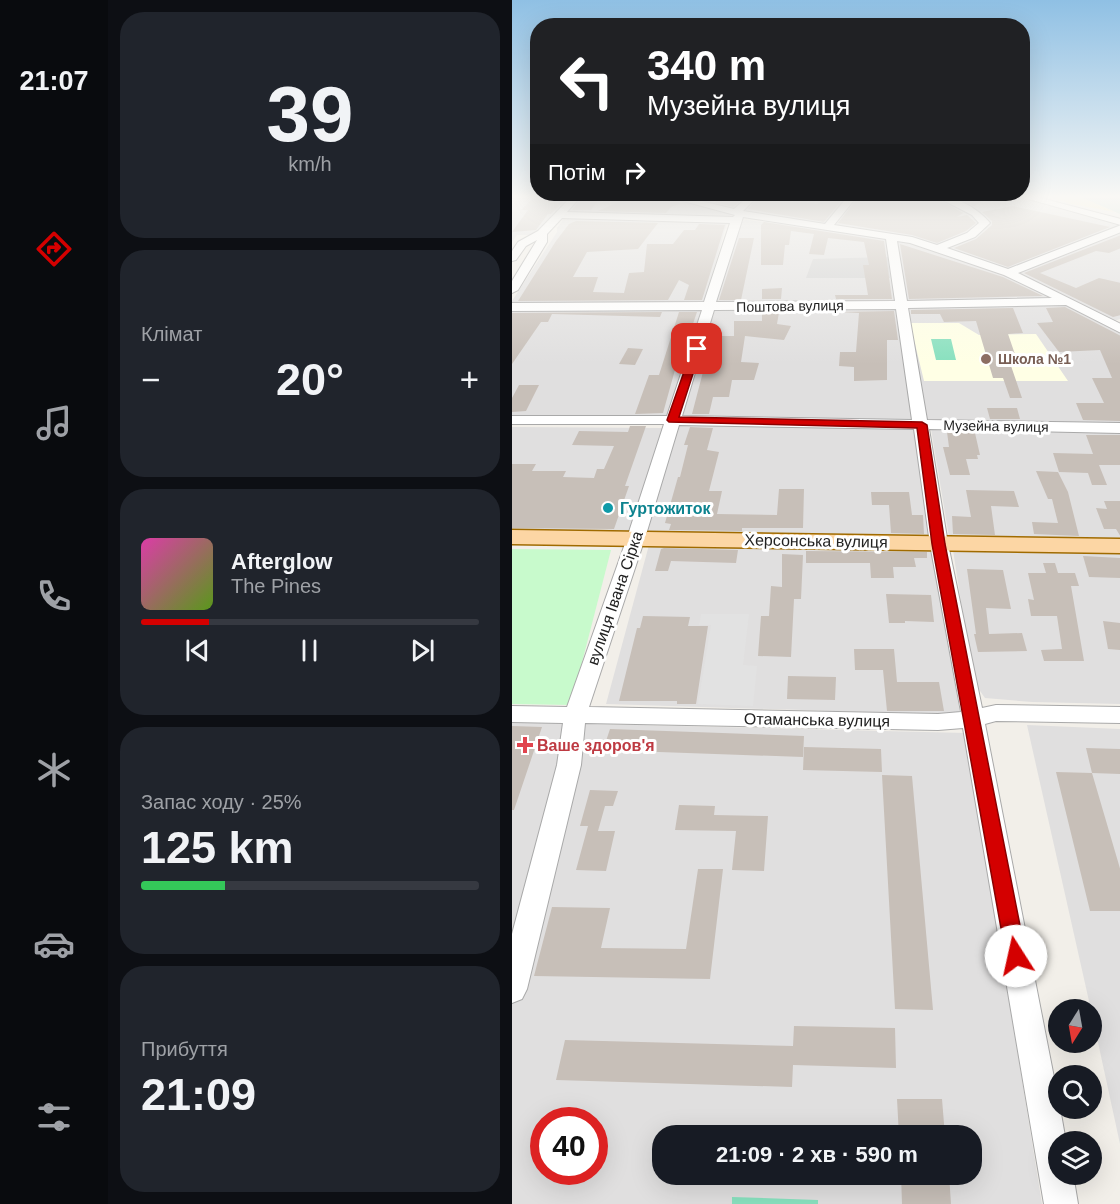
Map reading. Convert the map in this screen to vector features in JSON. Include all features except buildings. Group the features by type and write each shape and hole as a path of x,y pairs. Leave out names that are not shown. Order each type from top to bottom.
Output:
{"main road":[{"name":"Херсонська вулиця","path":"512,537 1121,546"}],"street":[{"path":"514,254 536,251"},
{"path":"512,290 537,251"},
{"name":"вулиця Івана Сірка","path":"512,988 569,765 575,716 636,538 727,251"},
{"path":"893,251 939,544 1061,1204"},
{"path":"948,251 1008,273 1118,325"},
{"path":"1008,273 1068,251"},
{"name":"Поштова вулиця","path":"512,307 901,305 1068,300"},
{"name":"Музейна вулиця","path":"512,420 672,420 1121,428"},
{"name":"Отаманська вулиця","path":"512,714 938,722 973,719 996,713 1121,715"}],"shaded area":[{"path":"544,251 719,251 704,305 512,306 512,301"},
{"path":"730,251 888,251 897,304 714,306"},
{"path":"898,251 937,251 986,267 1058,300 904,304"},
{"path":"945,251 1120,251 1120,319 1114,321 1083,306"},
{"path":"888,257 890,278 806,278 813,259"},
{"path":"1071,303 1120,332 1120,424 927,421 906,305"},
{"path":"898,306 913,421 681,417 715,308"},
{"path":"512,308 703,308 670,416 512,415"},
{"name":"Школа №1","path":"910,323 959,323 979,335 1036,334 1068,381 924,381"},
{"path":"676,422 914,426 931,537 647,533"},
{"path":"512,427 662,428 630,534 512,532"},
{"path":"931,429 1120,430 1120,540 949,537"},
{"path":"649,545 934,549 960,715 606,704"},
{"path":"953,550 1120,553 1120,704 1032,702 985,698 973,681"},
{"path":"701,614 749,614 743,665 757,666 753,706 698,704 711,625 699,625"},
{"path":"512,722 966,733 1042,1204 512,1204"},
{"path":"1027,725 1120,729 1120,1144 1100,1053 1102,999 1089,999"}],"green space":[{"path":"931,339 951,339 956,360 936,360"},
{"path":"512,549 611,550 571,705 512,704"},
{"path":"732,1197 818,1200 818,1204 732,1204"}],"place":[{"name":"Школа №1","path":"986,359"},
{"name":"Гуртожиток","path":"608,508"},
{"name":"Ваше здоров'я","path":"525,745"}],"route":[{"path":"697,349 672,420 922,425 939,544 1016,956"}]}
